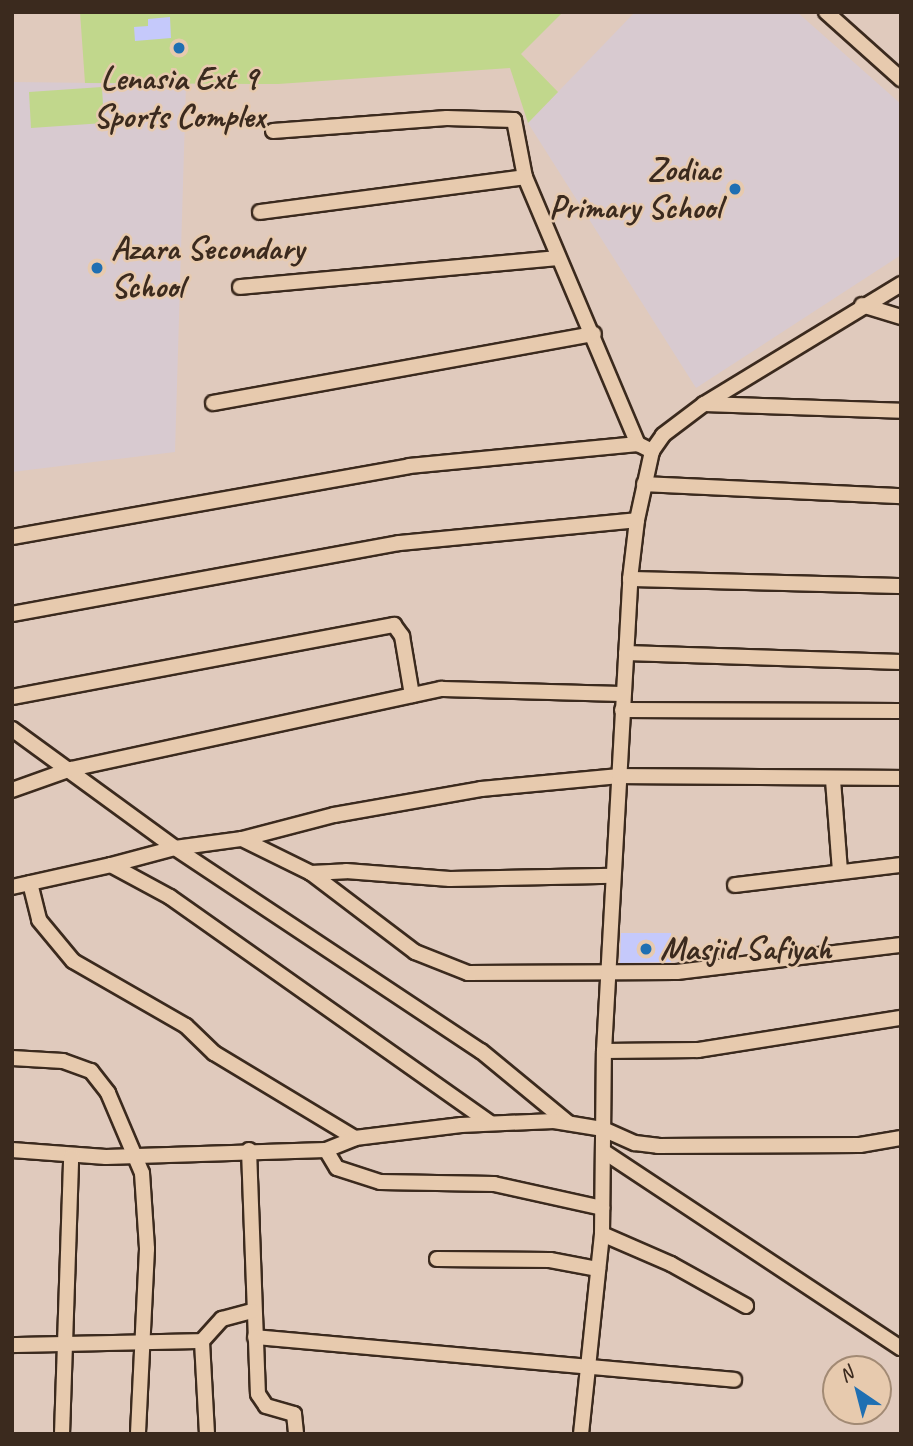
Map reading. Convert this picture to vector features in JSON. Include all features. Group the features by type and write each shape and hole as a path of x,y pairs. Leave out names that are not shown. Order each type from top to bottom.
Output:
{"street":[{"path":"826,12 901,79"},
{"path":"273,131 447,118 512,119 517,125 525,177 557,258 594,334 638,444"},
{"path":"260,212 525,177"},
{"path":"240,288 557,258"},
{"path":"581,1434 584,1367 602,1234 604,1051 630,579 636,520 652,451 663,435 704,404 862,305 901,285"},
{"path":"862,305 901,317"},
{"path":"213,403 594,334"},
{"path":"704,404 901,411"},
{"path":"12,537 409,466 638,444 652,451"},
{"path":"644,484 901,496"},
{"path":"12,614 399,543 636,520"},
{"path":"630,579 901,586"},
{"path":"12,697 394,625 402,636 412,695"},
{"path":"626,653 901,662"},
{"path":"12,790 71,769 412,695 473,688 623,694"},
{"path":"622,710 901,711"},
{"path":"12,729 71,769 175,848 491,1057 568,1123"},
{"path":"12,887 175,848 242,839 441,795 619,776 833,780 901,778"},
{"path":"833,780 840,871"},
{"path":"242,839 311,873 398,941 434,961 467,972 494,975 610,973 741,966 901,945"},
{"path":"111,865 170,897 490,1123"},
{"path":"735,885 901,865"},
{"path":"311,873 346,871 450,879 613,876"},
{"path":"30,883 39,920 73,961 186,1026 214,1053 355,1138"},
{"path":"604,1051 698,1050 901,1018"},
{"path":"12,1058 63,1061 90,1071 108,1093 132,1155 142,1173 147,1199 138,1434"},
{"path":"12,1150 71,1156 326,1150 355,1138 490,1123 568,1123 603,1129 635,1143 658,1146 860,1145 901,1138"},
{"path":"249,1150 252,1311 259,1398 266,1406 294,1414 296,1434"},
{"path":"326,1150 337,1168 380,1182 494,1184 601,1208"},
{"path":"603,1151 655,1181 797,1282 901,1348"},
{"path":"62,1434 71,1156"},
{"path":"602,1234 671,1265 747,1306"},
{"path":"437,1259 550,1260 598,1269"},
{"path":"12,1345 142,1346 202,1341 222,1320 252,1311"},
{"path":"255,1337 446,1351 734,1380"},
{"path":"202,1341 207,1434"}],"shaded area":[{"name":"Zodiac Primary School","path":"635,12 797,12 901,104 901,255 696,388 528,123"},
{"name":"Azara Secondary School","path":"12,82 186,84 175,452 12,472"}],"green space":[{"path":"80,12 563,12 521,54 558,92 528,123 510,68 278,84 85,83"},
{"path":"102,87 104,123 31,128 29,92"}],"building":[{"path":"170,17 171,38 135,41 134,27 148,26 148,19"},
{"name":"Masjid Safiyah","path":"621,933 671,933 671,962 620,963"}],"place":[{"name":"Lenasia Ext 9 Sports Complex","path":"179,48"},
{"name":"Zodiac Primary School","path":"735,189"},
{"name":"Azara Secondary School","path":"97,268"},
{"name":"Masjid Safiyah","path":"646,949"}]}
